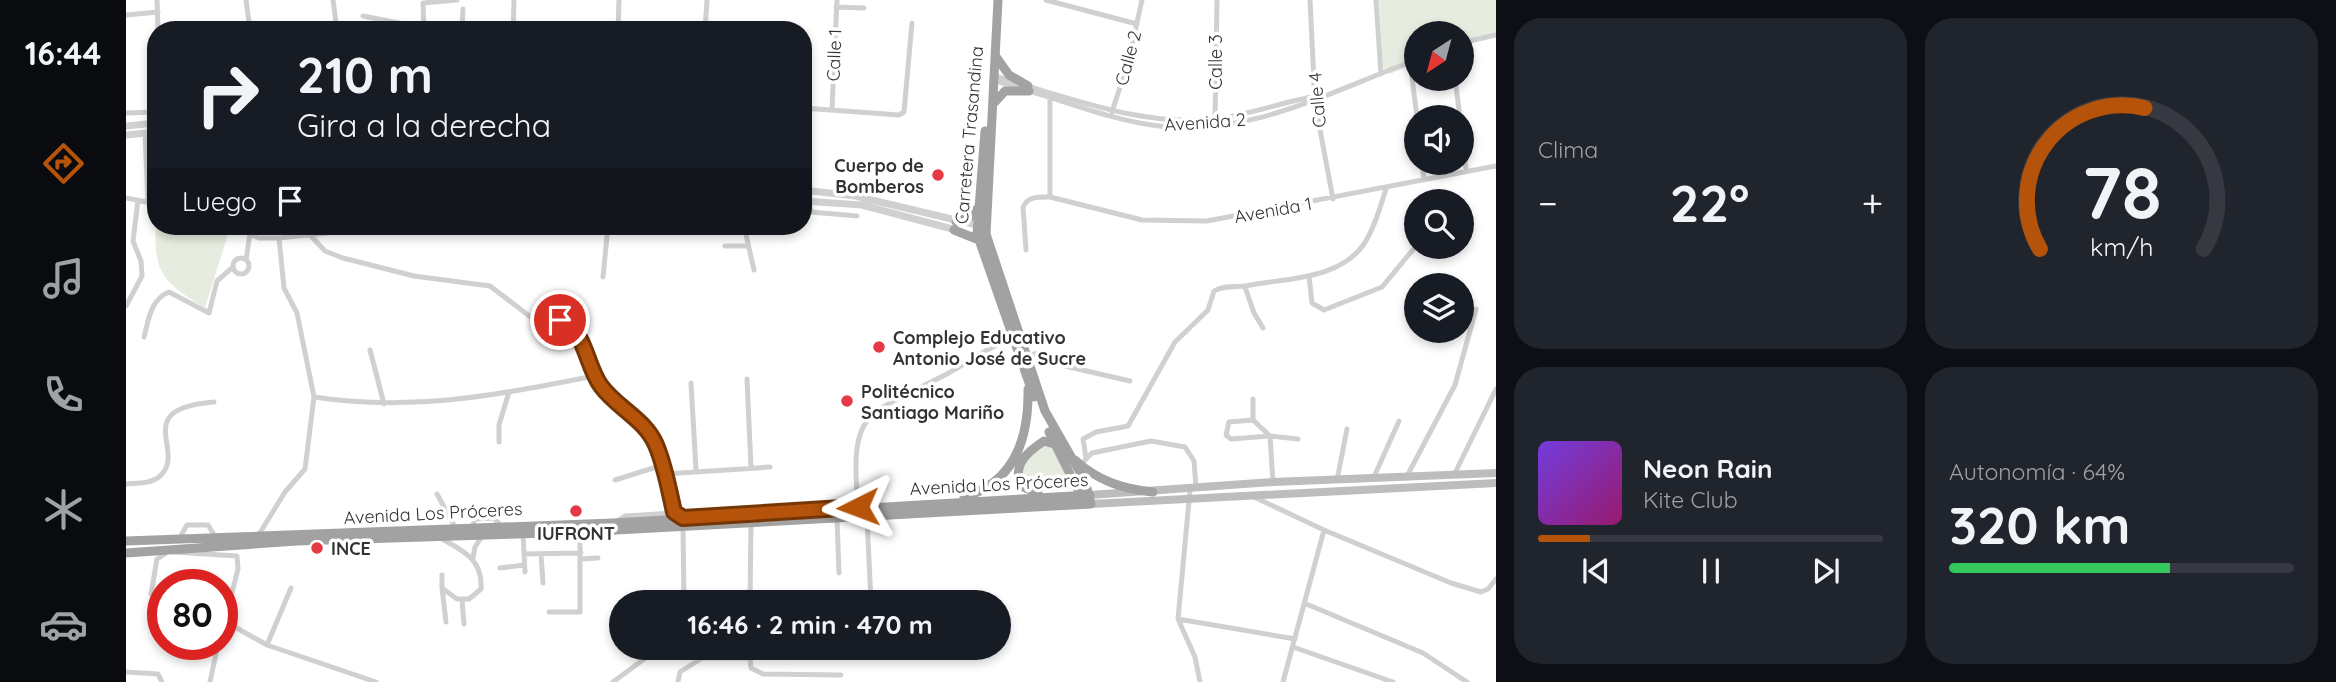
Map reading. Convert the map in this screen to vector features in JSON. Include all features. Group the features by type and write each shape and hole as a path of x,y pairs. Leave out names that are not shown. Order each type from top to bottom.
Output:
{"highway":[{"name":"Carretera Trasandina","path":"980,232 992,108 992,77 996,58 998,0"},
{"name":"Carretera Trasandina","path":"998,0 978,207 980,232 1045,411 1085,481 1087,499"},
{"path":"996,58 1009,75 1028,89"},
{"path":"992,108 998,96 1005,90 1028,89"},
{"path":"955,226 972,216 978,207"},
{"path":"955,226 980,232"},
{"name":"Carretera Trasandina","path":"1017,337 1028,381 1054,444 1087,499"},
{"path":"950,501 970,496 995,481 1015,457 1028,426 1028,381"},
{"path":"1050,496 1021,486 1017,473 1019,464 1028,452 1044,441 1054,444"},
{"path":"1066,451 1125,489 1153,492"},
{"name":"Avenida Los Próceres","path":"126,553 580,532 950,501 1050,496 1087,499"},
{"name":"Avenida Los Próceres","path":"126,541 501,526 751,523 867,518 1087,499"}],"main road":[{"name":"Avenida Los Próceres","path":"1087,499 1192,493 1273,482 1496,473"},
{"name":"Avenida Los Próceres","path":"1087,499 1153,492 1249,495 1496,483"}],"street":[{"path":"157,0 158,21"},
{"path":"246,0 249,21"},
{"path":"333,0 336,21"},
{"path":"424,21 423,1 457,0"},
{"path":"513,21 514,0"},
{"path":"618,21 619,0"},
{"path":"706,21 707,0"},
{"path":"1046,0 1137,24"},
{"name":"Calle 2","path":"1112,113 1142,0"},
{"name":"Calle 3","path":"1215,122 1214,47 1217,0"},
{"name":"Calle 4","path":"1310,0 1315,99 1333,199"},
{"path":"1376,0 1381,74"},
{"path":"836,3 864,8"},
{"name":"Calle 1","path":"832,109 836,3"},
{"path":"462,21 463,9"},
{"path":"126,15 158,12"},
{"path":"363,16 386,21"},
{"path":"812,108 899,116 906,108 912,23"},
{"path":"1474,40 1496,36"},
{"path":"992,77 1050,97 1112,113 1169,121 1215,122 1315,99 1404,65"},
{"path":"1028,89 1112,113"},
{"path":"1026,250 1023,207 1029,200 1050,197 1050,97"},
{"path":"126,113 147,112"},
{"path":"126,126 147,124"},
{"path":"126,135 145,133 147,179"},
{"name":"Avenida 1","path":"1474,168 1496,166"},
{"path":"1423,175 1424,180"},
{"name":"Avenida 1","path":"1050,197 1119,216 1184,222 1229,218 1386,189 1443,175"},
{"path":"1084,462 1083,439 1087,435 1128,426 1175,342 1208,310 1214,291 1223,287 1245,287 1309,276 1334,267 1363,246 1386,189"},
{"path":"812,191 855,196 955,226"},
{"path":"126,198 147,202"},
{"path":"126,303 142,276 141,261 133,241 133,222 138,200"},
{"path":"812,201 862,205 980,232"},
{"path":"812,212 856,216"},
{"path":"233,267 238,274 246,273 251,235 279,238 319,235"},
{"path":"603,276 607,235"},
{"path":"746,235 754,270"},
{"path":"311,236 325,251 343,258 414,276 490,286 532,318 560,320 569,324 578,334 594,376 607,393 649,432 666,474 674,512 683,522 684,590"},
{"path":"258,536 285,492 305,469 314,397 297,313 284,288 279,238"},
{"path":"725,246 748,246"},
{"path":"1309,276 1312,303 1324,310 1382,287 1405,259"},
{"path":"144,337 151,308 162,295 169,292 209,313 217,281 233,267 236,260 246,260"},
{"path":"1245,287 1249,302 1263,328"},
{"path":"1406,478 1455,385 1476,309"},
{"path":"858,507 855,448 860,432 873,414 893,398 951,372 979,351 1017,337"},
{"path":"370,350 384,404"},
{"path":"1028,361 1034,354 1040,353 1065,366 1130,381"},
{"path":"314,397 384,404 509,392 594,376"},
{"path":"747,379 751,468"},
{"path":"691,383 696,469"},
{"path":"1454,475 1496,389"},
{"path":"499,442 499,425 509,392"},
{"path":"1253,399 1253,420 1270,436 1273,482"},
{"path":"126,484 150,482 162,474 166,461 167,420 171,414 185,405 214,402"},
{"path":"1253,420 1229,422 1226,435 1231,439 1270,436 1297,439"},
{"path":"1373,480 1399,421"},
{"path":"1337,481 1347,429"},
{"path":"1084,462 1092,453 1151,442 1185,447 1194,461 1178,619 1195,657 1200,682"},
{"path":"615,480 663,465"},
{"path":"666,474 696,469 770,467"},
{"path":"437,494 456,529"},
{"path":"1249,495 1324,530 1451,583 1480,592 1488,589 1496,579"},
{"path":"613,523 625,516 674,512"},
{"path":"867,518 870,590"},
{"path":"837,519 839,573"},
{"path":"750,590 751,523"},
{"path":"1283,682 1324,530"},
{"path":"549,612 580,612 580,532"},
{"path":"500,568 525,568 523,534"},
{"path":"473,558 475,547 483,536"},
{"path":"438,537 473,558 480,571 481,589 474,596 462,600 442,588"},
{"path":"456,547 475,547"},
{"path":"155,569 160,555 173,551 237,556 238,572"},
{"path":"524,554 598,558"},
{"path":"541,554 543,583"},
{"path":"442,575 446,622"},
{"path":"267,645 291,588"},
{"path":"462,600 464,624"},
{"path":"1304,603 1423,653 1467,682"},
{"path":"1178,619 1295,639"},
{"path":"238,629 267,645 376,682"},
{"path":"1293,647 1393,682"},
{"path":"210,682 215,660"},
{"path":"613,682 643,660"},
{"path":"678,682 680,672 699,660"},
{"path":"749,660 751,668 763,674 841,675"},
{"path":"126,672 158,674 162,682"}],"shaded area":[{"path":"1379,0 1496,0 1496,34 1474,42 1474,21 1404,21 1404,68 1390,74 1383,67"},
{"path":"156,235 228,235 205,308 170,283 156,254"},
{"path":"1043,444 1053,447 1073,489 1038,489 1021,476 1025,460"}],"place":[{"name":"Cuerpo de Bomberos","path":"938,175"},
{"name":"Complejo Educativo Antonio José de Sucre","path":"879,347"},
{"name":"Politécnico Santiago Mariño","path":"847,401"},
{"name":"IUFRONT","path":"576,511"},
{"name":"INCE","path":"317,548"}],"route":[{"path":"560,320 569,324 578,334 586,359 601,386 649,432 666,474 674,512 683,518 858,507"}]}
